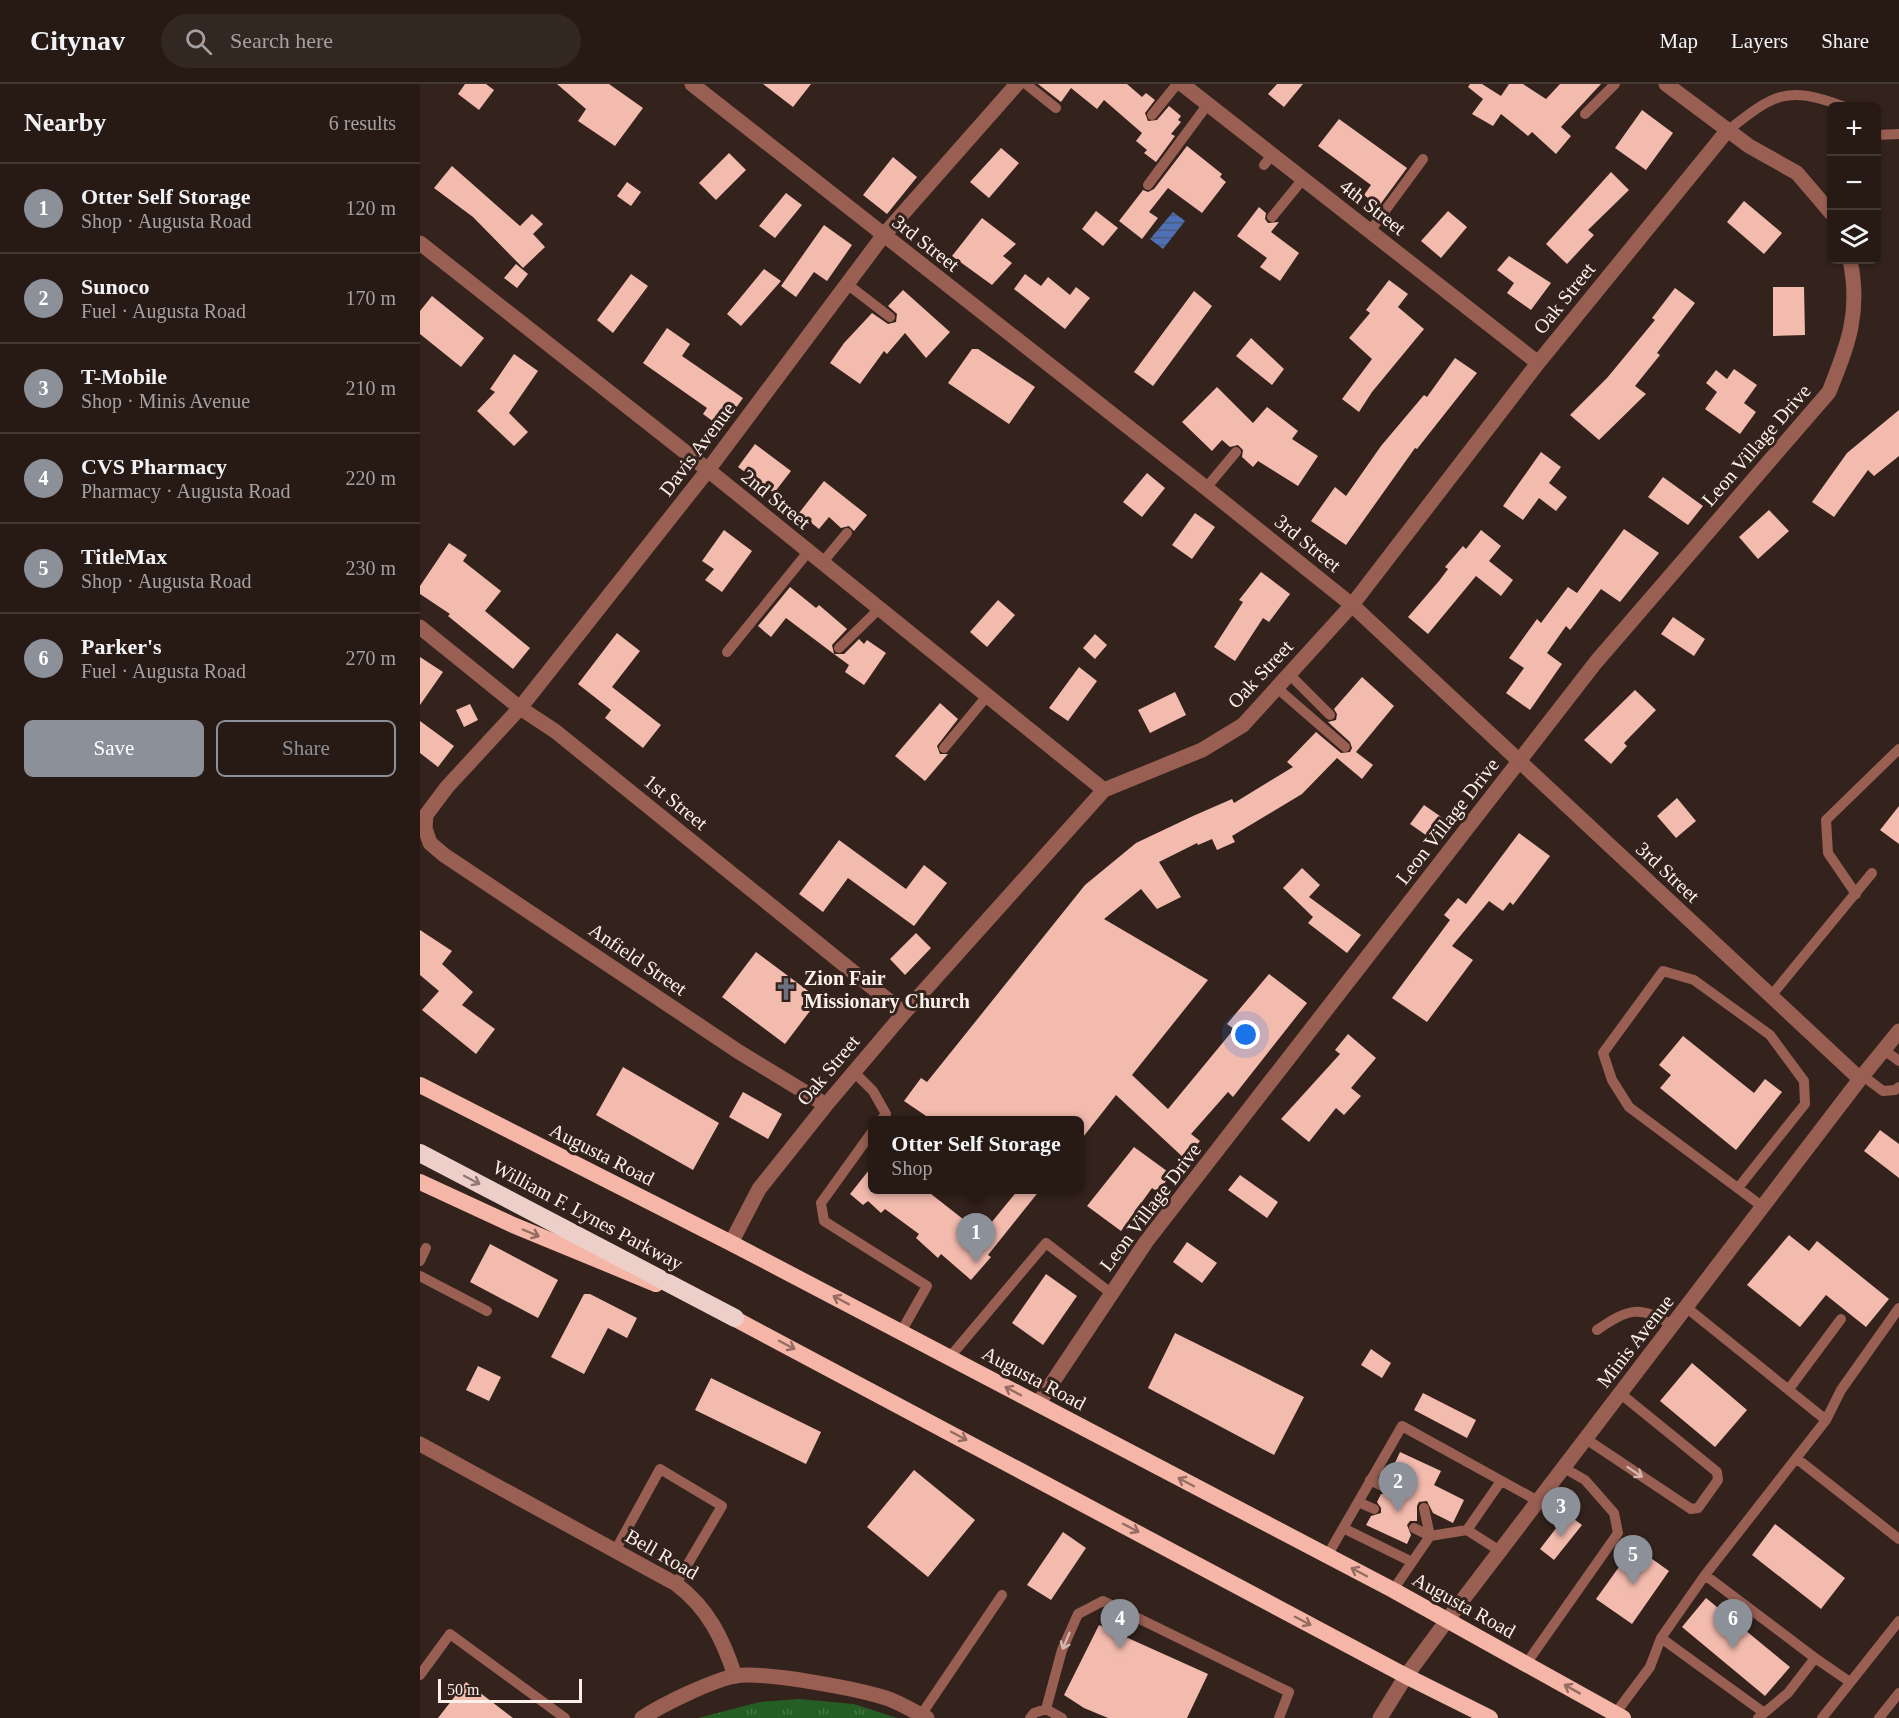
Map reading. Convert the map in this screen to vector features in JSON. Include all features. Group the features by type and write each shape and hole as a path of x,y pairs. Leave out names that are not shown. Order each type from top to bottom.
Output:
{"highway":[{"name":"Augusta Road","path":"420,1085 731,1243 1393,1590 1619,1716"},
{"name":"William F. Lynes Parkway","path":"420,1153 735,1317"},
{"path":"420,1182 513,1225 735,1317 1406,1676 1490,1718"}],"street":[{"name":"3rd Street","path":"692,84 1352,605 1771,996 1862,1077"},
{"name":"4th Street","path":"1182,84 1208,104 1268,160 1303,179 1538,363"},
{"path":"1666,84 1727,131 1797,173 1829,210"},
{"name":"Davis Avenue","path":"430,843 425,828 426,815 447,787 520,708 708,470 883,236 1017,85"},
{"name":"Oak Street","path":"731,1243 759,1189 826,1105 903,1014 1104,790 1202,750 1243,725 1352,605 1538,363 1727,131"},
{"name":"2nd Street","path":"420,243 708,470 1104,790"},
{"name":"Leon Village Drive","path":"1038,1404 1146,1242 1596,662 1829,392 1850,341 1856,285 1851,264"},
{"name":"1st Street","path":"420,627 520,708 564,739 903,1014"},
{"name":"Anfield Street","path":"430,843 739,1052 826,1105"},
{"name":"Minis Avenue","path":"1406,1676 1899,1031"},
{"name":"Bell Road","path":"420,1444 676,1584 696,1599 707,1616 727,1652 735,1676"},
{"path":"642,1718 663,1704 735,1676 777,1678 826,1685 890,1700 924,1716"},
{"path":"1380,1718 1406,1676"}],"lane":[{"path":"1152,115 1177,84"},
{"path":"1585,114 1615,84"},
{"path":"1017,85 1056,108"},
{"path":"1727,131 1778,92 1799,88 1832,102"},
{"path":"1148,185 1208,104"},
{"path":"1881,135 1899,134"},
{"path":"1370,231 1423,159"},
{"path":"1272,217 1303,179"},
{"path":"848,284 890,317"},
{"path":"1206,488 1236,452"},
{"path":"822,563 847,533"},
{"path":"727,652 808,552"},
{"path":"839,648 879,609"},
{"path":"1289,674 1330,715"},
{"path":"1276,688 1345,747"},
{"path":"944,748 987,696"},
{"path":"1856,894 1828,853 1826,820 1899,749"},
{"path":"1771,996 1872,873"},
{"path":"1738,1188 1805,1104 1804,1081 1770,1035 1694,980 1663,971 1603,1053 1612,1080 1629,1107 1763,1207"},
{"path":"1884,1050 1899,1060"},
{"path":"854,1072 873,1091 886,1114 884,1116"},
{"path":"1862,1077 1882,1091 1899,1086"},
{"path":"868,1139 821,1203 824,1221 927,1286 901,1332"},
{"path":"949,1358 1046,1243 1112,1294"},
{"path":"420,1261 426,1248"},
{"path":"420,1276 487,1311"},
{"path":"1687,1308 1826,1420"},
{"path":"1619,1716 1650,1666 1661,1638 1705,1575 1826,1420 1841,1390 1899,1308"},
{"path":"1597,1330 1619,1316 1635,1312 1653,1312 1673,1326"},
{"path":"1789,1389 1841,1319"},
{"path":"1586,1439 1690,1509 1698,1508 1718,1480 1717,1472 1621,1394"},
{"path":"1327,1556 1402,1426 1538,1501"},
{"path":"1796,1458 1899,1539"},
{"path":"1526,1664 1618,1533 1614,1513 1585,1480 1564,1468"},
{"path":"615,1551 660,1469 722,1506 676,1584"},
{"path":"1370,1480 1384,1487"},
{"path":"1467,1530 1501,1481"},
{"path":"1358,1502 1374,1509"},
{"path":"1393,1590 1430,1536 1424,1508"},
{"path":"1343,1528 1412,1562"},
{"path":"1414,1528 1430,1536 1467,1530 1500,1551"},
{"path":"1705,1575 1850,1682"},
{"path":"924,1716 1002,1595"},
{"path":"1046,1709 1062,1650 1078,1614 1103,1601 1289,1692 1279,1718"},
{"path":"1822,1718 1899,1620"},
{"path":"420,1675 450,1635 566,1718"},
{"path":"1661,1638 1761,1715 1788,1693 1815,1658"},
{"path":"1879,1718 1899,1693"},
{"path":"1030,1718 1034,1713 1046,1709 1062,1718"}],"green space":[{"path":"799,1699 854,1704 897,1718 698,1718 760,1702"}],"water":[{"path":"1173,212 1185,221 1163,249 1150,239"}],"building":[{"path":"465,84 486,84 494,90 479,110 458,94"},
{"path":"557,84 609,84 643,108 615,146 578,121 586,109"},
{"path":"763,84 811,84 793,107"},
{"path":"1038,84 1127,84 1142,97 1146,93 1155,100 1145,113 1148,121 1157,120 1169,106 1181,116 1178,120 1181,122 1171,134 1175,136 1156,162 1144,153 1147,150 1136,141 1142,133 1104,100 1097,109 1071,88 1061,102"},
{"path":"1277,84 1303,84 1284,107 1268,94"},
{"path":"1470,84 1482,84 1501,96 1509,84 1523,84 1546,99 1560,84 1601,84 1561,127 1571,136 1556,154 1532,132 1528,136 1501,114 1493,126 1472,114 1483,99 1468,87"},
{"path":"1642,110 1673,133 1646,170 1615,148"},
{"path":"1339,119 1407,168 1379,206 1364,195 1371,185 1318,146"},
{"path":"1187,146 1222,174 1220,177 1226,182 1202,213 1168,188 1149,212 1158,218 1142,239 1119,221 1143,190 1148,192 1154,189"},
{"path":"1001,148 1019,163 989,198 970,182"},
{"path":"729,153 746,170 716,200 699,183"},
{"path":"893,157 917,177 887,214 863,195"},
{"path":"452,166 520,226 532,214 543,224 533,234 545,247 523,268 473,217 434,188"},
{"path":"1611,172 1629,190 1588,230 1594,235 1567,264 1546,244"},
{"path":"627,182 641,192 631,206 617,196"},
{"path":"786,193 802,205 775,238 759,226"},
{"path":"1744,201 1782,233 1764,254 1727,222"},
{"path":"1259,207 1266,213 1265,219 1268,223 1279,222 1271,232 1299,253 1280,281 1260,267 1267,258 1237,236"},
{"path":"1096,211 1118,228 1103,246 1082,229"},
{"path":"1448,211 1467,227 1441,258 1421,241"},
{"path":"982,218 1016,244 1003,256 1012,263 992,285 952,256"},
{"path":"824,225 852,245 827,281 814,272 796,297 781,286"},
{"path":"1509,256 1551,283 1531,310 1507,293 1514,283 1497,270"},
{"path":"516,264 528,274 517,288 504,278"},
{"path":"764,269 781,281 741,326 727,314"},
{"path":"631,274 648,286 613,333 597,320"},
{"path":"1025,274 1041,286 1048,277 1070,295 1076,287 1090,298 1065,329 1014,289"},
{"path":"1389,280 1408,294 1398,307 1424,329 1372,392 1359,412 1342,399 1372,359 1349,338 1370,313 1366,310"},
{"path":"1773,287 1804,287 1805,335 1773,336"},
{"path":"1675,288 1695,303 1657,353 1660,355 1635,386 1646,394 1599,440 1570,415 1607,378 1655,320 1652,318"},
{"path":"903,290 950,332 926,358 905,333 887,354 884,351 860,384 830,363 844,343 872,313 888,324 896,322 897,314 888,306"},
{"path":"1194,291 1212,306 1153,386 1134,372"},
{"path":"432,296 484,338 461,367 420,334 420,311"},
{"path":"667,328 690,344 682,356 743,398 722,428 703,414 707,408 643,363"},
{"path":"1251,338 1284,369 1272,385 1236,356"},
{"path":"972,349 978,349 1035,387 1009,424 948,383"},
{"path":"514,354 538,371 509,413 528,432 514,446 477,411 495,392 490,389"},
{"path":"1455,358 1477,373 1417,449 1415,448 1346,545 1311,521 1335,487 1346,496 1381,446 1424,395 1427,397"},
{"path":"1734,369 1757,385 1744,403 1756,412 1740,434 1705,409 1717,392 1706,383 1716,370 1727,379"},
{"path":"1217,387 1253,423 1267,407 1298,431 1292,439 1318,456 1298,486 1258,461 1253,467 1242,457 1243,450 1238,445 1230,447 1222,440 1212,451 1182,422"},
{"path":"1899,410 1899,456 1874,476 1868,470 1834,517 1812,502 1847,453"},
{"path":"755,444 791,471 774,493 738,467"},
{"path":"1541,452 1561,467 1549,483 1567,497 1556,511 1539,498 1523,520 1503,506"},
{"path":"1147,473 1165,488 1142,517 1123,502"},
{"path":"1663,477 1703,506 1688,525 1648,497"},
{"path":"824,481 867,515 854,531 849,526 841,528 829,517 819,529 799,513"},
{"path":"1769,510 1789,531 1758,559 1739,537"},
{"path":"1195,513 1215,527 1192,559 1172,545"},
{"path":"1624,529 1659,553 1620,602 1601,589 1570,630 1566,626 1547,653 1562,664 1530,710 1506,693 1524,668 1509,658 1537,619 1541,623 1568,587 1577,593"},
{"path":"724,530 752,551 722,592 705,580 714,569 702,561"},
{"path":"1481,530 1501,546 1489,561 1513,580 1501,596 1476,576 1428,634 1408,617 1448,569 1445,567 1463,546 1466,549"},
{"path":"449,543 467,555 463,561 501,591 485,611 530,648 513,669 448,616 450,614 420,594 420,586"},
{"path":"1261,572 1290,594 1269,622 1263,618 1235,661 1214,647 1243,602 1239,600"},
{"path":"790,587 816,608 819,605 847,629 832,645 834,654 786,618 771,637 758,626"},
{"path":"998,600 1015,615 987,647 970,632"},
{"path":"1673,617 1705,639 1694,656 1661,634"},
{"path":"617,633 640,651 612,687 661,725 643,748 605,718 611,710 578,684"},
{"path":"1095,634 1107,645 1095,659 1083,648"},
{"path":"859,639 864,644 867,640 886,653 864,685 845,672 849,665 834,654 844,654"},
{"path":"420,657 443,672 420,705"},
{"path":"1079,667 1097,681 1068,721 1049,708"},
{"path":"1362,677 1394,706 1356,752 1373,765 1362,779 1337,758 1302,794 1232,836 1235,842 1217,850 1212,839 1198,845 1197,843 1159,862 1181,897 1157,909 1141,889 1104,919 1208,980 1132,1075 1168,1109 1234,1029 1227,1024 1269,974 1307,1003 1233,1097 1228,1092 1191,1134 1200,1141 1185,1159 1116,1095 1084,1136 1084,1116 926,1116 904,1101 921,1078 927,1082 1085,885 1136,843 1232,799 1234,803 1293,767 1287,762 1316,732 1341,753 1350,752 1352,748 1350,742 1328,722 1336,720 1337,714 1334,709"},
{"path":"1635,690 1656,710 1624,743 1627,746 1611,764 1584,740"},
{"path":"1175,692 1186,715 1150,733 1138,710"},
{"path":"940,703 958,719 937,746 940,754 948,754 925,781 895,756"},
{"path":"470,704 478,720 464,727 456,710"},
{"path":"420,721 454,746 438,767 420,753"},
{"path":"1677,798 1696,821 1676,838 1657,816"},
{"path":"1424,805 1447,821 1433,840 1410,824"},
{"path":"1899,806 1899,844 1880,830"},
{"path":"1519,833 1550,856 1513,905 1510,902 1503,911 1489,901 1452,946 1473,960 1427,1022 1392,998 1450,920 1444,915 1458,898 1466,904"},
{"path":"839,840 906,889 924,865 947,883 914,926 848,878 823,912 799,894"},
{"path":"1302,868 1320,885 1309,897 1361,935 1347,953 1308,923 1313,917 1283,888"},
{"path":"420,930 452,951 442,964 473,992 462,1005 495,1029 476,1054 422,1010 439,991 420,975"},
{"path":"916,933 931,948 905,975 890,959"},
{"path":"756,952 819,999 785,1044 722,997"},
{"path":"1348,1034 1376,1058 1351,1088 1361,1096 1344,1115 1336,1108 1309,1142 1281,1119 1340,1054 1335,1050"},
{"path":"1683,1036 1754,1093 1765,1079 1782,1092 1736,1150 1660,1088 1671,1075 1659,1065"},
{"path":"623,1067 719,1123 693,1170 596,1115"},
{"path":"743,1092 782,1114 768,1139 729,1117"},
{"path":"1880,1130 1899,1144 1899,1178 1864,1151"},
{"path":"1134,1147 1171,1174 1158,1192 1152,1188 1121,1231 1087,1206"},
{"path":"868,1171 868,1194 931,1194 982,1234 1015,1194 1037,1194 988,1255 991,1257 971,1280 941,1254 938,1258 916,1238 919,1234 885,1209 881,1213 868,1201 863,1205 850,1194"},
{"path":"1240,1175 1278,1202 1267,1218 1228,1190"},
{"path":"1789,1235 1809,1251 1817,1241 1889,1299 1866,1327 1826,1295 1800,1327 1747,1285"},
{"path":"1187,1242 1217,1263 1202,1283 1173,1262"},
{"path":"490,1244 558,1280 538,1318 470,1282"},
{"path":"1046,1274 1077,1296 1043,1345 1012,1323"},
{"path":"584,1294 590,1294 637,1318 627,1338 608,1328 584,1374 551,1357"},
{"path":"1175,1333 1304,1397 1274,1455 1148,1388"},
{"path":"1371,1349 1391,1363 1382,1378 1361,1365"},
{"path":"1692,1363 1747,1410 1715,1447 1660,1401"},
{"path":"478,1366 501,1377 489,1401 466,1390"},
{"path":"711,1378 821,1432 806,1464 695,1410"},
{"path":"1423,1393 1476,1420 1467,1438 1414,1410"},
{"path":"1400,1452 1441,1471 1434,1485 1464,1500 1453,1523 1433,1513 1427,1501 1419,1502 1417,1521 1410,1521 1407,1525 1411,1535 1407,1544 1366,1525 1371,1516 1381,1513 1377,1502 1381,1494 1388,1494 1391,1490 1387,1480"},
{"path":"914,1470 975,1520 928,1577 867,1527"},
{"path":"1567,1514 1582,1525 1554,1560 1540,1549"},
{"path":"1775,1524 1845,1578 1821,1609 1752,1555"},
{"path":"1063,1532 1086,1548 1051,1600 1027,1585"},
{"path":"1634,1546 1669,1571 1632,1624 1596,1599"},
{"path":"1706,1598 1790,1667 1765,1696 1682,1627"},
{"path":"1099,1625 1208,1674 1187,1718 1108,1718 1084,1708 1064,1695"},
{"path":"466,1682 513,1718 438,1718"}],"place":[{"name":"Zion Fair Missionary Church","path":"786,989"},
{"name":"Otter Self Storage","path":"976,1263"},
{"name":"Sunoco","path":"1398,1512"},
{"name":"T-Mobile","path":"1561,1537"},
{"name":"TitleMax","path":"1633,1585"},
{"name":"CVS Pharmacy","path":"1120,1649"},
{"name":"Parker's","path":"1733,1649"}]}
